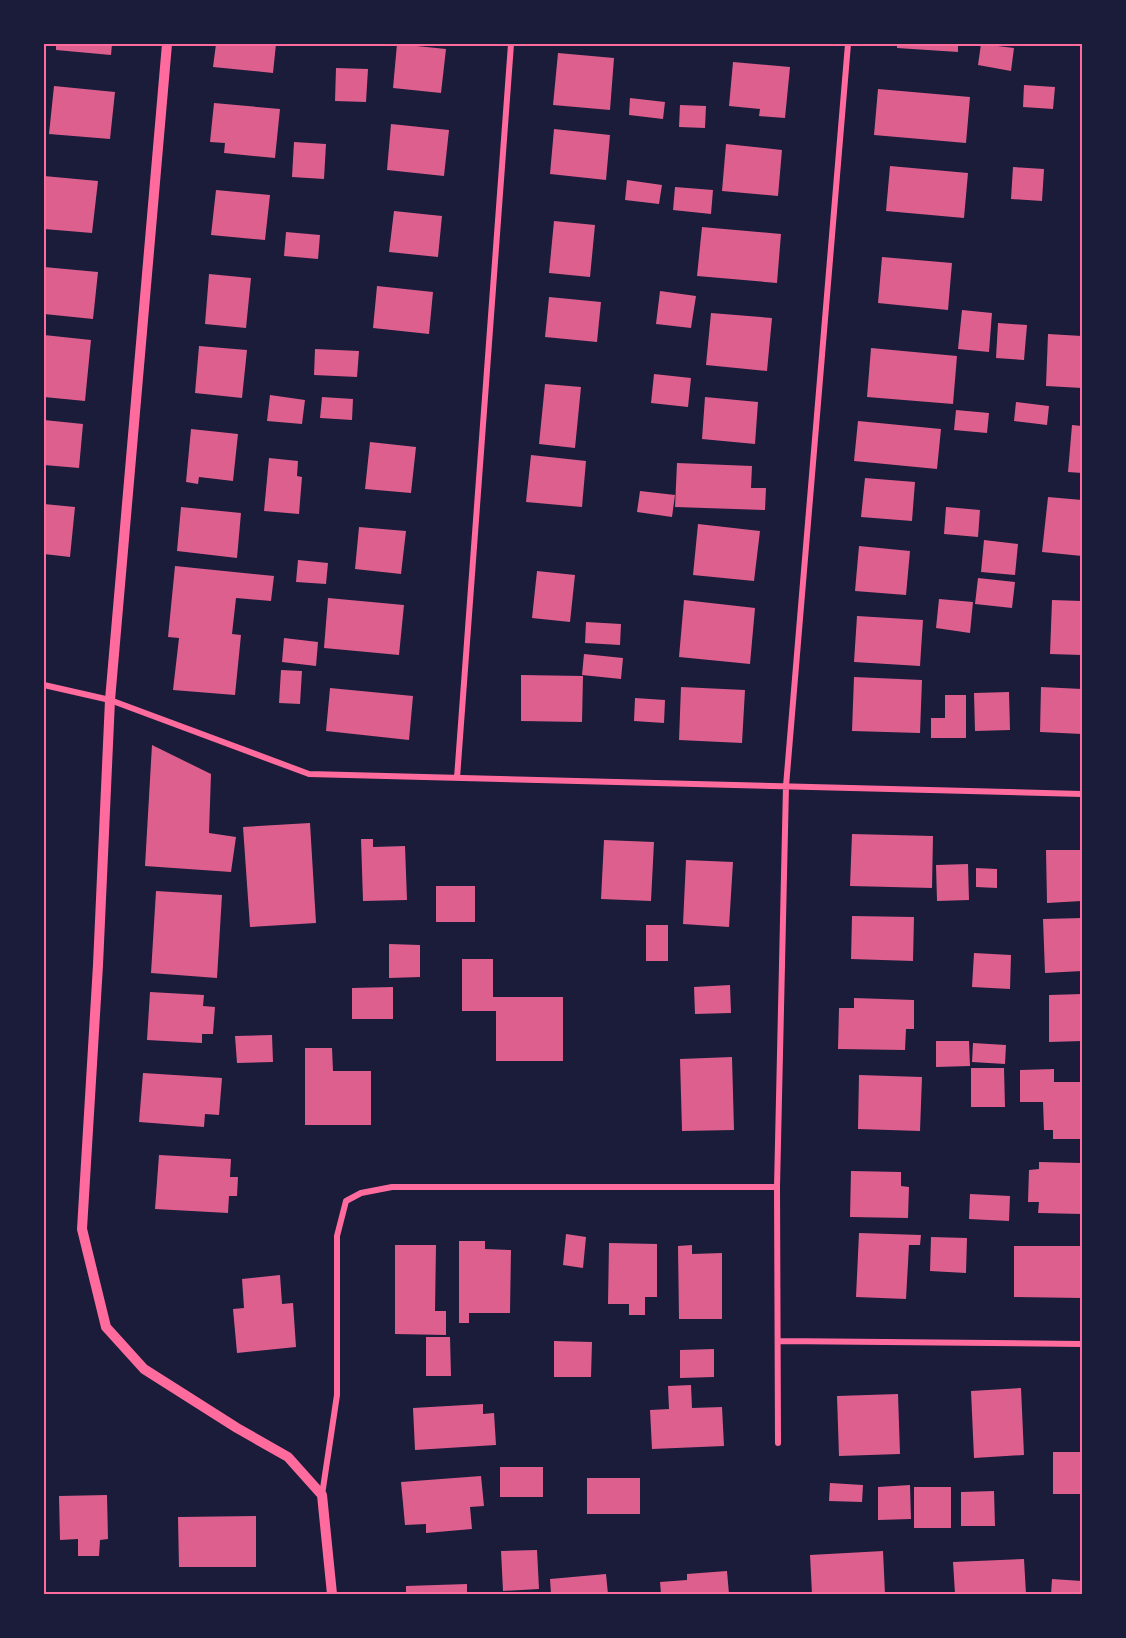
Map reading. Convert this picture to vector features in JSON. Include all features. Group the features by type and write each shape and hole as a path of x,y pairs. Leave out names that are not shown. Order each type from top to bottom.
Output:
{"street":[{"path":"167,44 110,700 98,965 82,1229 106,1327 144,1369 237,1428 288,1457 322,1495"},
{"path":"457,778 511,44"},
{"path":"778,1443 777,1187 786,786 848,44"},
{"path":"44,685 110,700 309,774 1083,794"},
{"path":"332,1594 322,1495 337,1395 337,1236 346,1202 361,1193 392,1187 777,1187"},
{"path":"779,1341 1083,1344"}],"building":[{"path":"56,44 112,44 111,55 56,50"},
{"path":"216,44 276,44 273,73 213,67"},
{"path":"397,44 446,49 441,93 393,88"},
{"path":"897,44 958,44 958,52 897,48"},
{"path":"981,44 1014,48 1011,71 978,65"},
{"path":"558,53 614,58 610,110 553,105"},
{"path":"733,62 790,67 785,118 759,116 760,109 729,106"},
{"path":"336,68 368,69 366,102 335,101"},
{"path":"1024,85 1055,87 1053,109 1023,107"},
{"path":"54,86 115,92 110,139 49,134"},
{"path":"878,89 970,97 966,143 874,135"},
{"path":"630,98 665,102 663,119 629,115"},
{"path":"214,103 280,109 275,158 224,153 225,143 210,142"},
{"path":"680,105 706,106 705,128 679,127"},
{"path":"391,124 449,130 444,176 387,170"},
{"path":"554,129 610,135 606,180 550,174"},
{"path":"294,142 326,144 324,179 292,177"},
{"path":"726,144 782,150 778,196 722,191"},
{"path":"890,166 968,173 964,218 886,211"},
{"path":"1013,167 1044,169 1042,201 1011,199"},
{"path":"44,176 98,181 92,233 44,229"},
{"path":"627,180 662,185 659,204 625,200"},
{"path":"675,187 713,190 711,214 673,210"},
{"path":"216,190 270,195 265,240 211,235"},
{"path":"394,211 442,216 438,257 389,252"},
{"path":"554,221 595,225 590,277 549,273"},
{"path":"702,227 781,234 777,283 697,276"},
{"path":"286,232 320,235 318,259 284,256"},
{"path":"882,257 952,263 948,310 878,303"},
{"path":"44,267 98,272 93,319 44,314"},
{"path":"209,274 251,278 246,328 205,324"},
{"path":"377,286 433,292 429,334 373,328"},
{"path":"660,291 696,296 691,328 656,324"},
{"path":"549,297 601,302 597,342 545,337"},
{"path":"962,310 992,313 989,352 958,349"},
{"path":"711,313 772,318 767,371 706,365"},
{"path":"998,323 1027,325 1024,360 996,358"},
{"path":"1048,334 1082,336 1082,388 1046,386"},
{"path":"44,335 91,340 85,401 44,397"},
{"path":"199,346 247,350 242,398 195,393"},
{"path":"871,348 957,356 953,404 867,397"},
{"path":"315,349 359,351 357,377 314,375"},
{"path":"654,374 691,378 688,407 651,403"},
{"path":"545,384 581,387 575,448 539,444"},
{"path":"270,395 305,400 302,424 267,421"},
{"path":"322,397 353,399 352,420 320,418"},
{"path":"705,397 758,402 755,444 702,439"},
{"path":"1016,402 1049,406 1047,425 1014,421"},
{"path":"956,410 989,413 987,433 954,430"},
{"path":"44,420 83,424 79,468 44,465"},
{"path":"858,421 941,429 937,469 854,461"},
{"path":"1072,425 1082,426 1082,473 1068,472"},
{"path":"191,429 238,434 233,481 199,477 198,484 186,482"},
{"path":"370,442 416,447 411,493 365,489"},
{"path":"531,455 586,461 582,507 526,502"},
{"path":"269,458 298,461 297,476 302,477 299,514 264,511"},
{"path":"677,463 752,466 751,488 766,488 765,510 675,507"},
{"path":"865,478 915,482 912,521 861,517"},
{"path":"640,491 675,495 672,517 637,512"},
{"path":"1048,497 1082,500 1082,556 1042,552"},
{"path":"44,504 75,507 70,557 44,554"},
{"path":"181,507 241,513 237,558 177,551"},
{"path":"946,507 980,510 978,537 944,534"},
{"path":"698,524 760,531 754,581 693,575"},
{"path":"359,527 406,531 401,574 355,569"},
{"path":"984,540 1018,544 1015,575 981,572"},
{"path":"859,546 910,551 906,595 855,591"},
{"path":"298,560 328,563 326,584 296,582"},
{"path":"175,566 274,576 271,601 236,598 232,634 241,635 235,695 173,690 179,638 168,637"},
{"path":"537,571 575,575 570,622 532,618"},
{"path":"978,578 1015,582 1012,608 975,604"},
{"path":"328,598 404,605 399,655 324,648"},
{"path":"939,599 973,602 970,633 936,628"},
{"path":"684,600 755,608 750,664 679,657"},
{"path":"1052,600 1082,601 1082,655 1050,654"},
{"path":"857,616 923,620 920,666 854,662"},
{"path":"586,622 621,624 620,645 585,643"},
{"path":"284,638 318,642 316,666 282,662"},
{"path":"584,654 623,658 621,679 582,675"},
{"path":"281,670 302,671 300,704 279,703"},
{"path":"521,675 583,676 582,722 521,721"},
{"path":"854,677 922,680 920,733 852,731"},
{"path":"681,687 745,690 742,743 679,740"},
{"path":"1041,687 1082,689 1082,734 1040,732"},
{"path":"330,688 413,696 409,740 326,731"},
{"path":"1009,692 1010,730 975,731 974,693"},
{"path":"945,695 966,695 966,738 931,738 931,718 945,718"},
{"path":"635,698 665,700 664,723 634,721"},
{"path":"152,745 211,774 209,833 236,837 231,872 145,866"},
{"path":"310,823 316,923 250,927 243,827"},
{"path":"852,834 933,836 932,888 850,886"},
{"path":"361,839 373,839 373,847 405,846 407,900 363,901"},
{"path":"604,840 654,842 651,901 601,899"},
{"path":"1046,850 1082,850 1082,901 1047,903"},
{"path":"686,860 733,862 729,927 683,924"},
{"path":"968,864 969,900 937,901 936,865"},
{"path":"976,868 997,869 997,888 976,887"},
{"path":"436,886 475,886 475,922 436,922"},
{"path":"156,891 222,895 217,978 151,973"},
{"path":"852,916 914,917 913,961 851,959"},
{"path":"1082,918 1082,971 1045,973 1043,919"},
{"path":"646,925 668,925 668,961 646,961"},
{"path":"389,944 420,945 420,977 389,978"},
{"path":"974,953 1011,955 1010,989 972,987"},
{"path":"462,959 493,959 493,997 563,997 563,1061 496,1061 496,1011 462,1011"},
{"path":"730,985 731,1013 695,1014 694,987"},
{"path":"393,987 393,1019 352,1019 352,988"},
{"path":"150,992 204,995 203,1006 215,1007 213,1034 202,1034 202,1043 147,1040"},
{"path":"1082,994 1082,1041 1049,1042 1049,995"},
{"path":"854,998 914,1000 914,1029 906,1029 905,1050 838,1049 839,1008 854,1008"},
{"path":"272,1035 273,1062 237,1063 235,1036"},
{"path":"936,1041 969,1041 970,1066 936,1067"},
{"path":"973,1043 1006,1045 1005,1064 972,1062"},
{"path":"305,1048 332,1048 333,1071 371,1071 371,1125 305,1125"},
{"path":"732,1057 734,1130 682,1131 680,1059"},
{"path":"971,1068 1004,1068 1005,1107 971,1107"},
{"path":"1054,1069 1054,1082 1082,1082 1082,1139 1053,1139 1053,1130 1044,1130 1043,1102 1020,1102 1020,1070"},
{"path":"143,1073 222,1078 219,1115 205,1114 204,1127 139,1122"},
{"path":"859,1075 922,1077 920,1131 858,1129"},
{"path":"159,1155 231,1159 230,1177 238,1177 237,1196 229,1196 228,1213 155,1209"},
{"path":"1039,1162 1082,1163 1082,1214 1038,1213 1039,1202 1028,1202 1029,1170 1039,1169"},
{"path":"851,1171 901,1172 901,1186 909,1187 908,1218 850,1217"},
{"path":"970,1194 1010,1196 1009,1221 969,1219"},
{"path":"859,1233 921,1235 920,1245 909,1245 906,1299 856,1297"},
{"path":"566,1234 586,1237 583,1268 563,1265"},
{"path":"931,1237 967,1238 966,1273 930,1271"},
{"path":"459,1241 485,1241 485,1249 511,1250 510,1313 469,1313 469,1323 459,1323"},
{"path":"609,1243 657,1244 657,1297 645,1297 645,1315 629,1315 629,1304 608,1304"},
{"path":"395,1245 436,1245 435,1311 446,1311 446,1335 395,1334"},
{"path":"692,1245 692,1254 722,1253 722,1319 679,1319 678,1246"},
{"path":"1014,1246 1082,1246 1082,1298 1014,1297"},
{"path":"280,1275 282,1304 293,1303 296,1347 237,1353 233,1309 244,1308 242,1279"},
{"path":"426,1337 450,1337 451,1376 426,1376"},
{"path":"554,1341 592,1342 591,1377 554,1377"},
{"path":"714,1349 714,1377 680,1378 680,1350"},
{"path":"691,1385 692,1408 722,1407 724,1446 652,1449 650,1410 669,1409 668,1386"},
{"path":"1021,1388 1024,1455 974,1458 971,1391"},
{"path":"898,1394 900,1454 839,1456 837,1396"},
{"path":"483,1404 483,1414 494,1413 496,1445 415,1450 413,1408"},
{"path":"1053,1452 1082,1452 1082,1494 1053,1494"},
{"path":"500,1467 543,1467 543,1497 500,1497"},
{"path":"481,1476 484,1506 470,1507 472,1529 426,1533 426,1524 405,1525 401,1482"},
{"path":"587,1478 640,1478 640,1514 587,1514"},
{"path":"830,1483 863,1485 862,1502 829,1501"},
{"path":"910,1485 911,1519 878,1520 878,1487"},
{"path":"914,1487 951,1487 951,1528 914,1528"},
{"path":"994,1491 995,1526 961,1526 961,1492"},
{"path":"107,1495 108,1539 100,1540 99,1556 78,1556 78,1539 60,1540 59,1496"},
{"path":"256,1516 256,1567 179,1567 178,1517"},
{"path":"537,1550 539,1589 503,1591 501,1551"},
{"path":"883,1551 885,1594 812,1594 810,1555"},
{"path":"1024,1559 1026,1594 955,1594 953,1562"},
{"path":"727,1571 729,1594 661,1594 660,1582 687,1580 687,1574"},
{"path":"606,1574 608,1594 551,1594 550,1579"},
{"path":"1052,1579 1082,1581 1082,1594 1051,1594"},
{"path":"467,1584 467,1594 406,1594 406,1586"}]}
